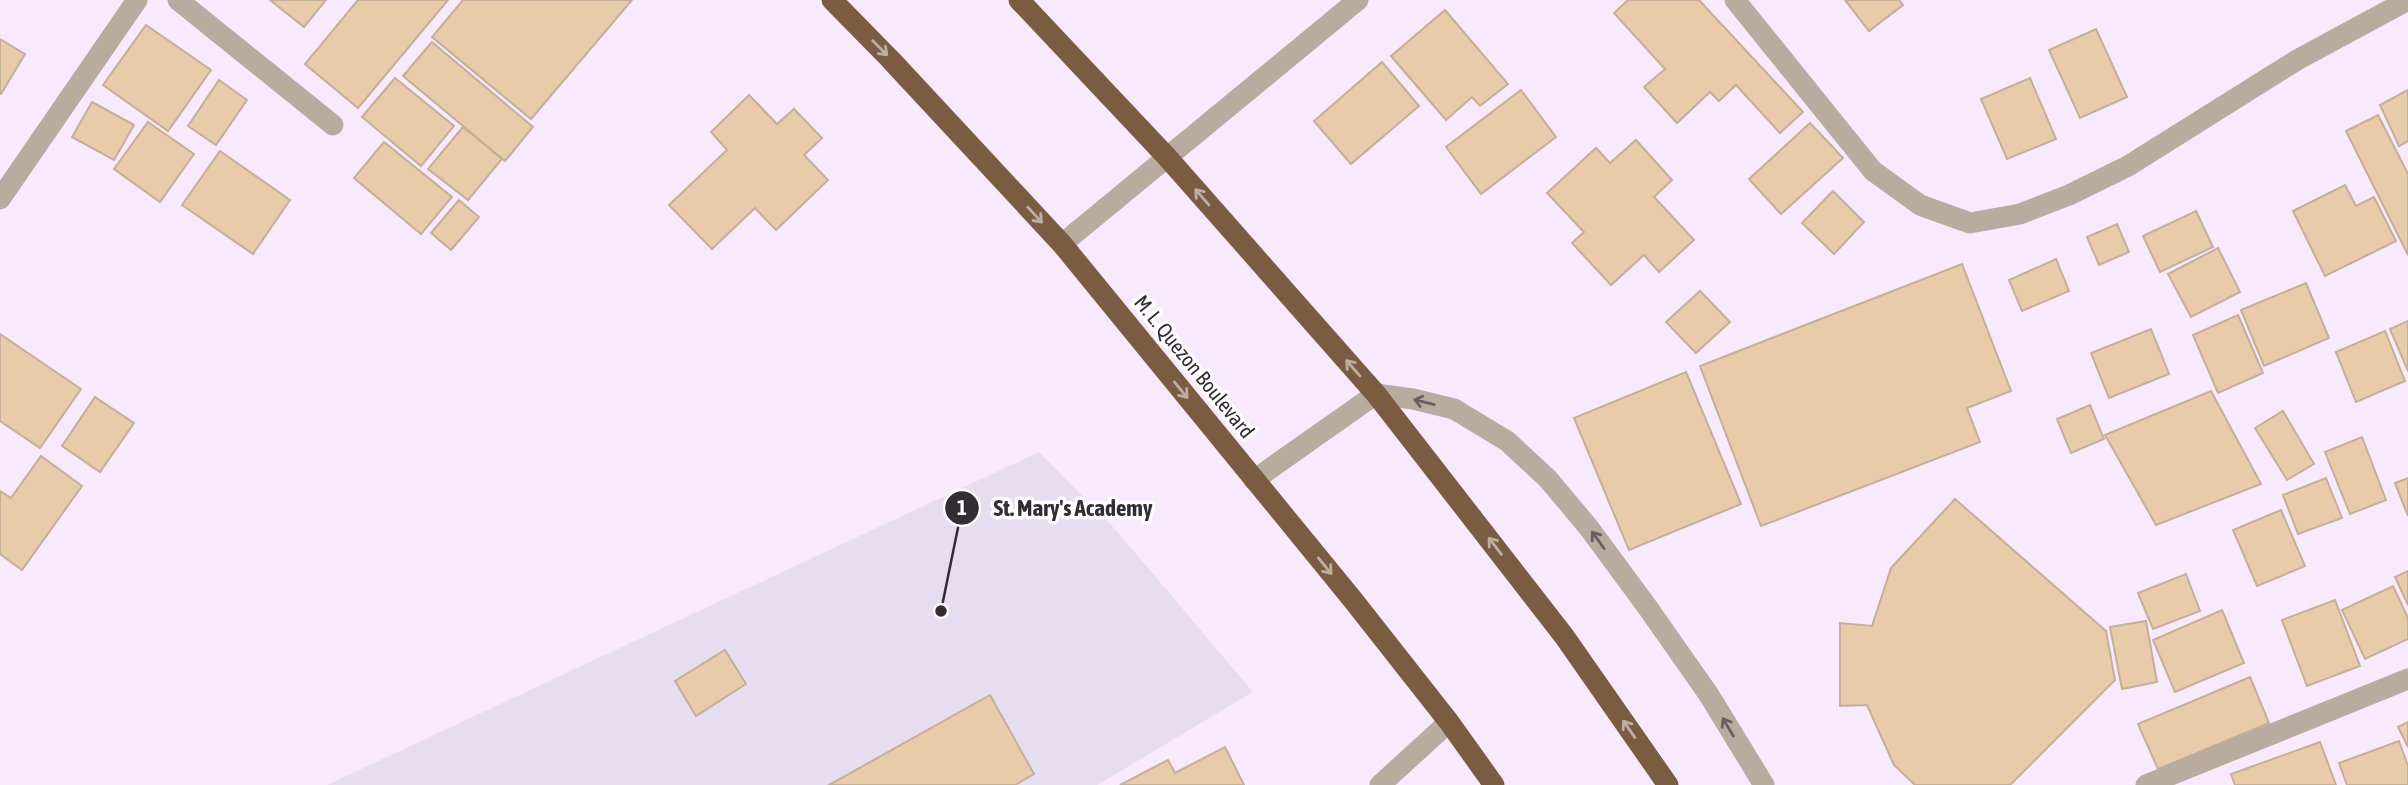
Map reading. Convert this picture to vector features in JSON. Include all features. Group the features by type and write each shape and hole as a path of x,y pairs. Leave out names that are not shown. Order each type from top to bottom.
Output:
{"highway":[{"name":"M. L. Quezon Boulevard","path":"832,0 1062,244 1449,722 1494,785"},
{"path":"1019,0 1167,157 1376,394 1564,636 1668,785"}],"street":[{"path":"0,199 137,0"},
{"path":"178,0 333,125"},
{"path":"1062,244 1358,0"},
{"path":"1740,2 1873,171 1920,205 1970,223 2020,214 2069,195 2128,166 2297,60 2408,0"},
{"path":"1254,480 1376,394 1413,398 1454,409 1507,441 1548,479 1590,528 1709,695 1764,785"},
{"path":"2146,785 2408,679"},
{"path":"1380,785 1449,722"}],"shaded area":[{"path":"1039,452 1116,530 1253,692 1097,785 327,785"}],"building":[{"path":"270,0 326,0 304,27"},
{"path":"358,0 448,0 358,108 305,64"},
{"path":"463,0 632,0 531,119 432,37"},
{"path":"1628,0 1699,0 1803,112 1780,133 1736,85 1719,101 1710,92 1677,123 1644,87 1665,69 1614,13"},
{"path":"1845,0 1899,0 1903,5 1869,31"},
{"path":"1445,10 1508,84 1480,106 1472,97 1446,120 1391,56"},
{"path":"146,25 211,70 168,131 103,85"},
{"path":"2096,29 2127,97 2080,118 2049,50"},
{"path":"0,39 25,54 1,94 0,94"},
{"path":"432,42 533,127 505,161 403,76"},
{"path":"1382,62 1419,106 1351,164 1314,121"},
{"path":"395,78 454,126 421,166 362,117"},
{"path":"2030,78 2056,139 2007,159 1981,99"},
{"path":"219,80 247,100 216,145 188,126"},
{"path":"1521,90 1556,137 1481,194 1446,147"},
{"path":"2408,90 2408,141 2399,146 2380,105"},
{"path":"749,95 777,124 794,109 822,138 804,155 828,180 776,230 755,208 712,249 669,205 727,150 711,132"},
{"path":"92,102 134,125 114,160 72,137"},
{"path":"2378,115 2408,174 2408,255 2346,131"},
{"path":"148,122 194,154 160,202 114,169"},
{"path":"1810,123 1843,158 1781,214 1749,179"},
{"path":"463,127 502,159 468,200 428,169"},
{"path":"1636,140 1672,180 1654,197 1694,240 1659,272 1644,255 1611,285 1572,243 1584,232 1547,193 1596,148 1610,163"},
{"path":"384,142 452,197 421,234 354,178"},
{"path":"220,151 290,200 253,254 182,205"},
{"path":"2345,185 2356,206 2374,197 2396,241 2325,276 2293,211"},
{"path":"1833,191 1864,222 1834,254 1802,223"},
{"path":"459,200 479,217 451,250 431,233"},
{"path":"2196,211 2213,247 2160,272 2143,236"},
{"path":"2117,224 2129,252 2099,265 2087,237"},
{"path":"2218,248 2240,292 2191,317 2168,274"},
{"path":"2056,259 2069,291 2022,311 2009,280"},
{"path":"1962,264 2011,391 1967,408 1980,442 1761,526 1700,366"},
{"path":"2306,283 2329,338 2264,366 2241,310"},
{"path":"1700,291 1730,322 1696,353 1666,322"},
{"path":"2238,315 2263,373 2218,393 2193,335"},
{"path":"2408,321 2408,371 2390,329"},
{"path":"2151,329 2169,374 2109,398 2091,353"},
{"path":"2385,331 2405,381 2356,402 2336,352"},
{"path":"0,334 81,389 40,448 0,421"},
{"path":"1686,372 1741,504 1629,550 1574,418"},
{"path":"2211,391 2261,484 2156,525 2105,435"},
{"path":"95,397 134,423 100,472 62,446"},
{"path":"2090,405 2104,439 2071,453 2057,419"},
{"path":"2283,411 2314,464 2287,480 2255,428"},
{"path":"2362,437 2386,500 2350,514 2325,452"},
{"path":"41,456 82,486 22,570 0,554 0,491 11,498"},
{"path":"2326,478 2342,518 2298,534 2283,495"},
{"path":"2408,478 2408,516 2395,483"},
{"path":"1955,499 2106,631 2115,680 2010,785 1915,785 1894,765 1867,705 1840,706 1840,623 1872,626 1891,568"},
{"path":"2281,510 2305,566 2257,586 2233,530"},
{"path":"2408,571 2408,605 2395,577"},
{"path":"2186,574 2200,611 2153,629 2138,593"},
{"path":"2393,586 2408,618 2408,639 2365,659 2342,610"},
{"path":"2335,600 2360,666 2307,686 2282,620"},
{"path":"2222,610 2244,663 2175,692 2153,640"},
{"path":"2146,621 2157,682 2122,689 2110,627"},
{"path":"725,650 746,684 696,716 675,681"},
{"path":"2250,677 2269,723 2158,769 2138,724"},
{"path":"990,695 1034,774 1015,785 829,785"},
{"path":"2408,722 2408,747 2398,727"},
{"path":"2399,741 2408,766 2408,785 2347,785 2339,763"},
{"path":"2320,742 2336,785 2235,785 2231,774"},
{"path":"1225,747 1244,785 1120,785 1168,760 1175,773"}],"place":[{"name":"St. Mary's Academy","path":"941,611"}]}
